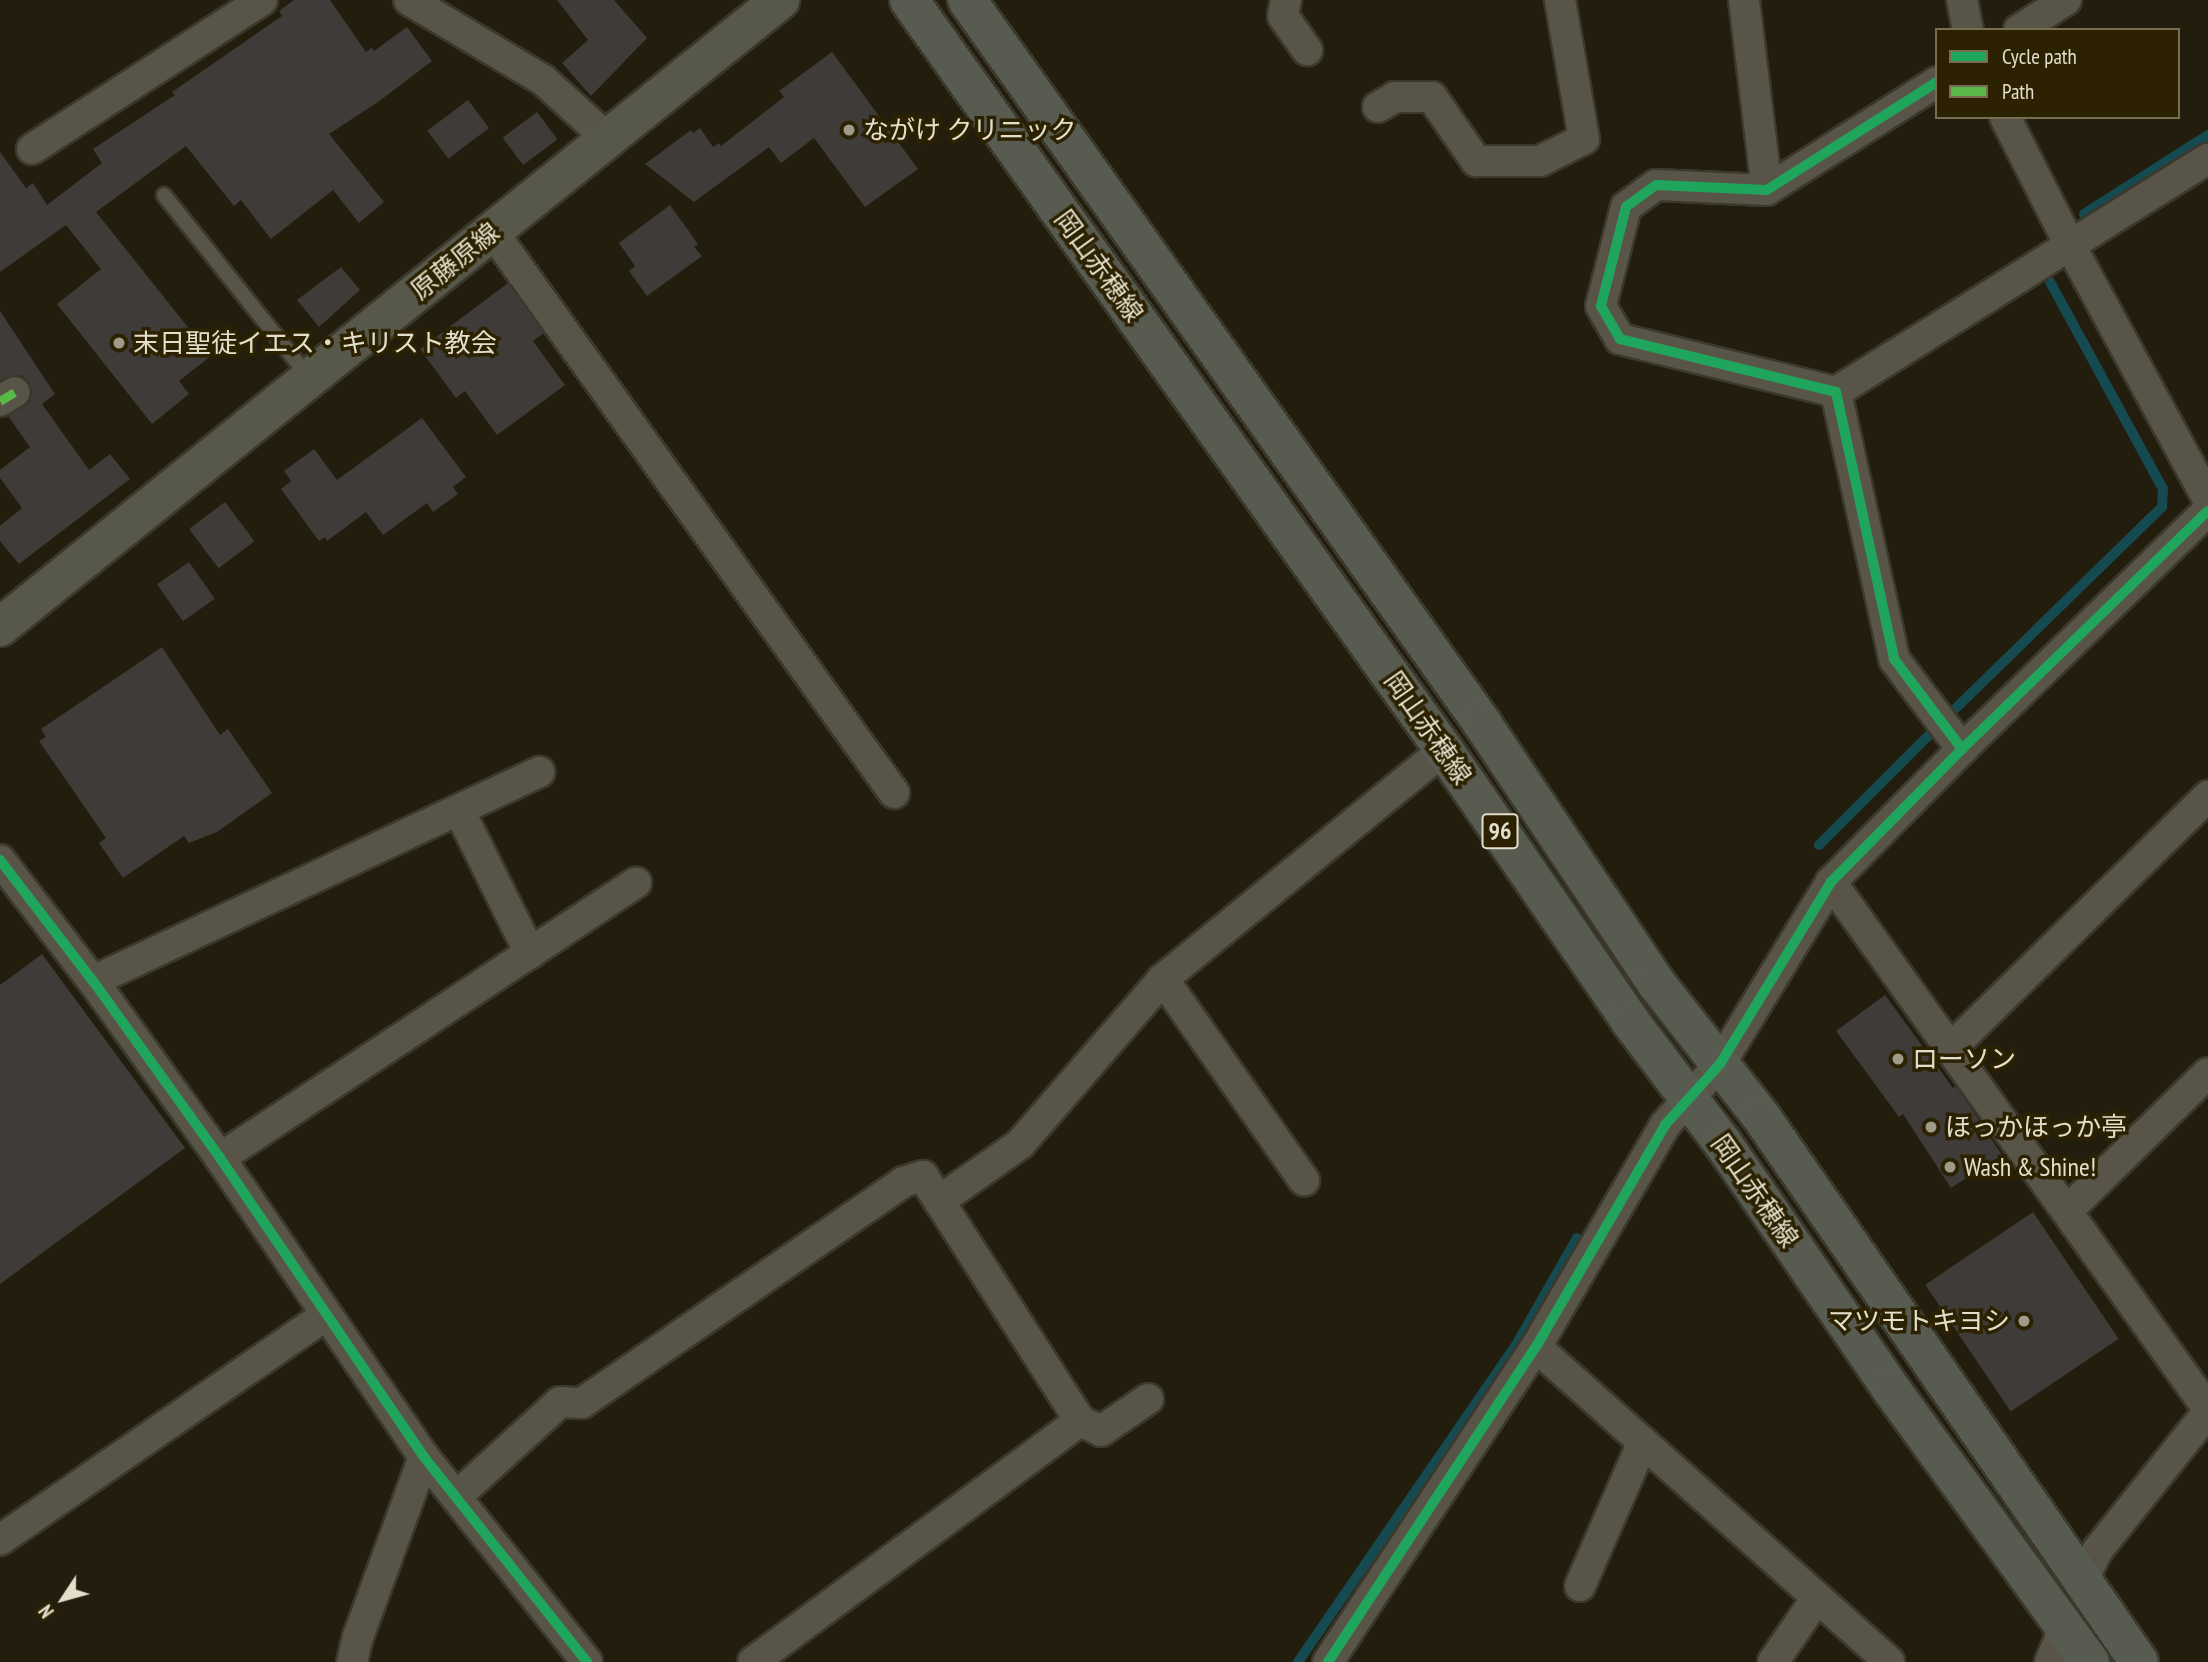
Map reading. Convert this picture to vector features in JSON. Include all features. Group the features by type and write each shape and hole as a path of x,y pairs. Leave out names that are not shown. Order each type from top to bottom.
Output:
{"main road":[{"name":"原藤原線","path":"0,627 780,0"},
{"name":"岡山赤穂線","path":"909,0 1444,750 1630,1021 1688,1097 1891,1389 2090,1662"},
{"name":"岡山赤穂線","path":"967,0 1482,723 1656,983 1760,1115 2139,1662"}],"street":[{"path":"32,149 262,0"},
{"path":"410,0 543,80 608,139"},
{"path":"1286,0 1283,16 1307,50"},
{"path":"1378,107 1395,97 1432,97 1476,161 1540,161 1584,139 1560,0"},
{"path":"1744,0 1767,190"},
{"path":"1962,0 1968,28"},
{"path":"2022,28 2066,0"},
{"path":"1935,83 1767,190 1656,185 1626,207 1601,306 1620,339 1836,392 2208,159"},
{"path":"2006,119 2070,245 2208,499"},
{"path":"492,231 894,793"},
{"path":"1836,392 1894,659 1962,749"},
{"path":"1328,1662 1536,1347 1665,1125 1720,1063 1831,881 1962,749 2208,511"},
{"path":"939,1201 1020,1144 1163,979 1444,750"},
{"path":"93,981 540,772"},
{"path":"1952,1047 2208,796"},
{"path":"459,810 530,953"},
{"path":"0,860 93,981 220,1157 325,1316 424,1457 587,1662"},
{"path":"1831,881 1952,1047 2208,1411 2097,1551 2082,1583"},
{"path":"220,1157 636,883"},
{"path":"1163,979 1304,1180"},
{"path":"2067,1211 2208,1073"},
{"path":"456,1497 560,1402 582,1403 903,1182 923,1176 1080,1421 1101,1431 1148,1399"},
{"path":"0,1539 325,1316"},
{"path":"1536,1347 1889,1662"},
{"path":"753,1662 1080,1421"},
{"path":"1580,1586 1643,1442"},
{"path":"352,1662 358,1637 424,1457"},
{"path":"1773,1662 1818,1598"},
{"path":"2050,1662 2065,1626"}],"lane":[{"path":"164,195 310,378"}],"building":[{"path":"294,0 330,0 366,52 372,48 374,51 407,27 432,61 378,102 329,134 384,202 359,223 333,190 271,239 241,200 234,206 186,146 96,212 211,356 179,381 189,394 152,424 57,304 101,269 66,225 0,272 0,152 26,188 33,183 47,205 102,163 93,149 175,95 172,92 282,16 279,11"},
{"path":"557,0 614,0 647,38 591,96 562,63 588,40"},
{"path":"832,52 918,169 865,207 814,138 781,163 769,147 694,202 645,164 691,130 693,133 700,128 713,147 719,143 721,146 784,97 779,91"},
{"path":"468,100 489,128 448,159 427,131"},
{"path":"537,112 557,139 523,165 503,138"},
{"path":"670,205 698,244 694,247 702,256 647,296 629,271 635,266 619,243"},
{"path":"341,267 360,290 319,327 297,300"},
{"path":"508,283 544,333 533,341 565,385 497,435 465,391 456,398 420,349"},
{"path":"0,311 55,394 42,404 89,470 110,454 130,479 19,564 0,541 0,526 22,508 0,478 0,470 30,447 8,416 30,401 32,391 23,376 14,375 0,381"},
{"path":"422,418 466,477 453,487 458,494 433,512 427,503 383,535 366,512 327,541 325,537 319,541 281,489 291,481 284,471 314,449 337,480"},
{"path":"225,502 254,541 219,568 189,529"},
{"path":"189,562 215,599 183,621 157,584"},
{"path":"162,647 220,735 228,729 272,793 217,832 189,843 184,836 123,878 99,843 106,838 39,741 46,737 41,729"},
{"path":"42,954 185,1148 0,1284 0,985"},
{"path":"1885,995 1953,1088 1956,1086 2002,1155 1951,1188 1903,1114 1899,1117 1836,1031"},
{"path":"2033,1212 2119,1339 2011,1412 1925,1285"}],"waterway":[{"path":"2084,214 2208,135"},
{"path":"1955,709 2162,507 2163,489 2050,282"},
{"path":"1819,845 1930,734"},
{"path":"1298,1662 1516,1345 1577,1238"}],"marked path":[{"path":"0,401 15,392"}],"cycle path":[{"path":"1935,83 1767,190 1656,185 1626,207 1601,306 1620,339 1836,392 1894,659 1962,749"},
{"path":"1328,1662 1536,1347 1665,1125 1720,1064 1831,882 1962,749 2208,511"},
{"path":"0,860 93,981 220,1158 424,1457 587,1662"}],"place":[{"name":"ながけ クリニック","path":"849,130"},
{"name":"末日聖徒イエス・キリスト教会","path":"119,343"},
{"name":"ローソン","path":"1898,1059"},
{"name":"ほっかほっか亭","path":"1931,1127"},
{"name":"Wash & Shine!","path":"1950,1167"},
{"name":"マツモトキヨシ","path":"2024,1321"}]}
